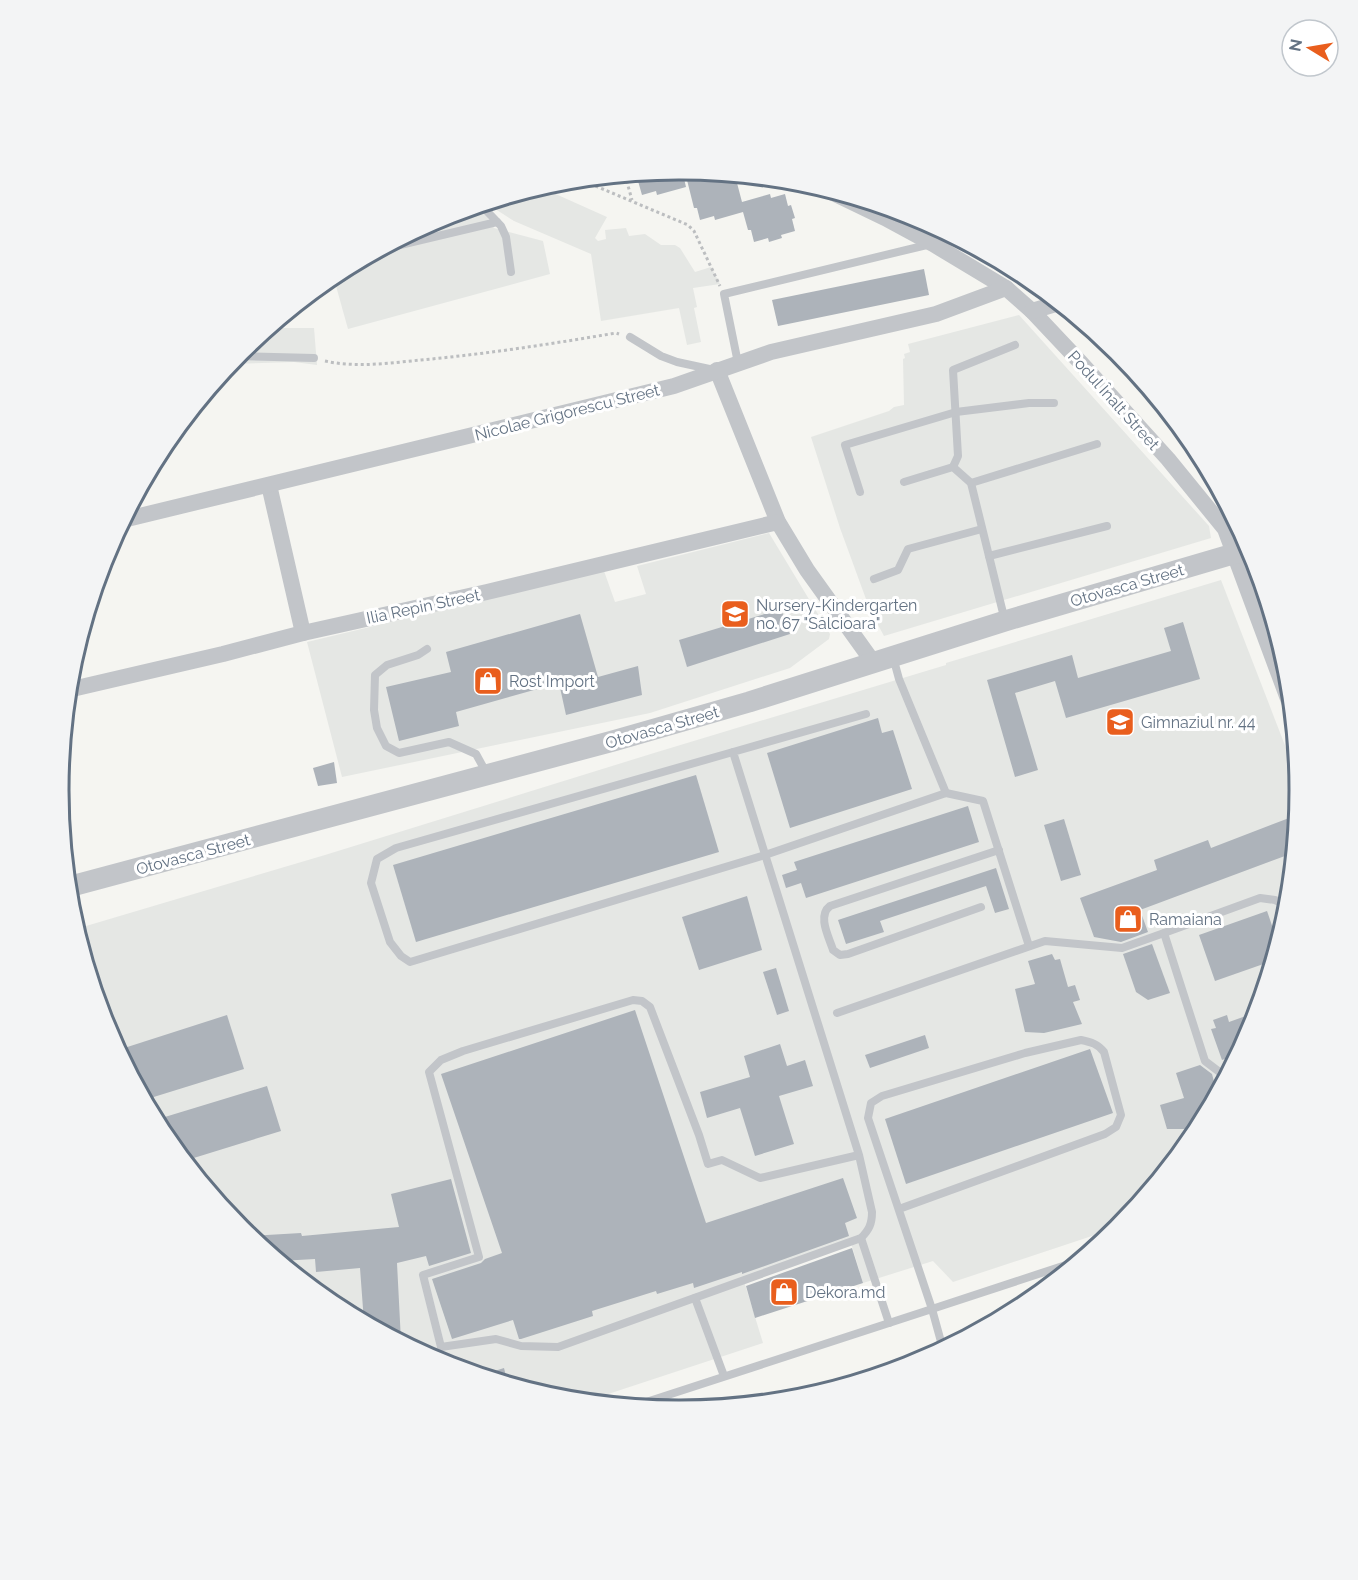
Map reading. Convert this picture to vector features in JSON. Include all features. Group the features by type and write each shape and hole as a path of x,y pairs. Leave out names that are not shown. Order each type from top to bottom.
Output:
{"street":[{"name":"Podul Înalt Street","path":"867,210 933,244 1006,288 1032,311 1168,459 1238,545"},
{"name":"Nicolae Grigorescu Street","path":"133,518 674,386 771,352 936,314 1006,288"},
{"path":"1032,311 1050,306"},
{"path":"717,370 778,522 807,570 883,658"},
{"path":"269,485 303,633"},
{"name":"Ilia Repin Street","path":"78,688 303,633 499,590 778,522"},
{"name":"Otovasca Street","path":"77,885 488,775 749,702 883,658 1240,551"},
{"name":"Podul Înalt Street","path":"1248,571 1270,639"}],"lane":[{"path":"487,211 501,226 506,237 511,273"},
{"path":"410,243 497,222"},
{"path":"738,363 724,294 933,244"},
{"path":"630,337 661,356 677,362 717,370"},
{"path":"904,483 953,467 958,456 953,370 1015,345"},
{"path":"251,356 314,358"},
{"path":"860,492 845,445 956,412 1029,403 1054,403"},
{"path":"971,483 1097,444"},
{"path":"953,467 971,483 1005,621"},
{"path":"989,556 1107,526"},
{"path":"874,579 898,570 908,549 982,529"},
{"path":"427,650 387,666 375,675 374,710 377,728 386,746 399,753 449,742 476,754 488,775"},
{"path":"883,658 899,679 946,793"},
{"path":"866,714 396,848 377,859 371,883 390,942 401,956 410,962 765,855 946,793 983,801 1029,946"},
{"path":"733,752 859,1155 872,1212 872,1222 861,1238 558,1347 521,1346 496,1339 441,1347 423,1275 479,1257 429,1072 441,1060 463,1051 622,1003 633,1000 642,1001 650,1007 708,1164 722,1160 760,1178 859,1155"},
{"path":"981,907 840,955 833,950 823,917 825,910 830,906 999,850"},
{"path":"837,1013 1045,941 1122,948 1260,898 1278,902"},
{"path":"1164,933 1205,1061 1220,1072"},
{"path":"899,1209 1105,1134 1116,1126 1121,1115 1104,1052 1100,1047 1081,1040 1024,1053 882,1096 871,1103 868,1118 941,1341"},
{"path":"861,1238 889,1323"},
{"path":"653,1399 1058,1268"},
{"path":"695,1298 724,1376"}],"path":[{"path":"628,182 632,200"},
{"path":"596,186 688,225 694,231 724,294"},
{"path":"314,358 337,363 396,363 468,355 616,333 630,337"}],"shaded area":[{"path":"554,193 607,217 595,238 598,241 606,239 605,230 626,228 629,236 645,234 661,245 675,245 680,248 695,272 711,267 720,284 693,288 697,307 694,308 701,342 687,345 679,308 601,321 591,254 514,221 495,209"},
{"path":"481,213 486,215 494,228 543,241 550,274 348,329 336,286 409,243"},
{"path":"1019,315 1209,526 1211,538 884,636 870,610 840,528 811,437 904,405 903,359 904,354 910,352 908,344"},
{"path":"281,328 314,328 317,365 294,362 244,364"},
{"path":"769,533 830,634 829,639 790,668 650,713 342,777 307,642 604,571 615,602 646,594 637,566"},
{"path":"1221,580 1288,753 1288,830 1284,870 1268,948 1243,1023 1226,1060 1186,1129 1138,1192 1096,1235 953,1282 933,1261 863,1283 851,1243 744,1281 763,1343 604,1395 560,1388 483,1368 446,1354 374,1318 308,1274 277,1249 220,1192 172,1129 132,1060 101,986 85,926 325,855 946,665 946,663"}],"building":[{"path":"684,180 686,187 657,195 656,191 642,195 638,181"},
{"path":"687,180 737,183 742,202 770,194 771,198 785,194 788,206 791,205 795,218 792,219 795,231 769,242 768,238 754,242 743,212 715,220 714,216 700,220 697,208 694,208"},
{"path":"924,269 929,295 778,326 772,300"},
{"path":"781,609 790,634 687,667 679,640"},
{"path":"580,614 598,677 638,666 642,695 566,715 559,683 456,712 459,726 399,741 386,687 451,672 446,652"},
{"path":"1183,622 1200,679 1066,718 1055,681 1015,693 1038,770 1015,777 987,680 1072,655 1078,678 1171,651 1164,628"},
{"path":"878,718 882,733 893,730 912,789 790,828 767,753"},
{"path":"334,762 337,783 318,786 313,768"},
{"path":"696,775 719,852 416,942 393,865"},
{"path":"968,806 979,842 806,898 801,883 786,888 782,875 797,870 794,862"},
{"path":"1288,818 1285,856 1140,910 1148,932 1121,942 1094,937 1080,898 1157,870 1154,860 1208,840 1211,848"},
{"path":"1064,819 1081,875 1061,881 1044,825"},
{"path":"996,868 1009,909 995,913 986,886 880,921 884,932 846,944 838,920"},
{"path":"747,896 762,950 699,970 682,917"},
{"path":"1267,911 1273,928 1263,964 1215,981 1199,935"},
{"path":"1152,944 1170,993 1148,1000 1136,992 1123,954"},
{"path":"1052,954 1055,960 1060,959 1068,987 1075,985 1080,1000 1073,1002 1082,1024 1044,1033 1025,1032 1015,989 1035,984 1028,961"},
{"path":"776,968 789,1011 777,1015 763,972"},
{"path":"635,1010 706,1223 843,1178 857,1218 845,1223 849,1236 742,1274 742,1272 694,1288 693,1283 657,1294 656,1291 592,1311 593,1316 521,1339 519,1339 513,1320 452,1339 432,1279 481,1263 485,1259 502,1253 441,1074"},
{"path":"227,1015 244,1069 152,1097 126,1047"},
{"path":"1227,1015 1229,1022 1246,1016 1227,1058 1222,1060 1211,1029 1216,1028 1213,1020"},
{"path":"925,1035 929,1048 870,1068 865,1055"},
{"path":"780,1044 787,1066 805,1060 813,1086 779,1096 794,1144 755,1156 740,1108 707,1118 700,1092 750,1077 744,1056"},
{"path":"1090,1049 1113,1113 906,1184 885,1119"},
{"path":"1200,1065 1212,1074 1214,1082 1186,1129 1167,1129 1160,1105 1184,1098 1176,1073"},
{"path":"267,1086 281,1131 193,1158 165,1117"},
{"path":"451,1179 471,1253 429,1266 426,1256 397,1263 401,1332 363,1311 360,1268 316,1272 315,1259 291,1260 263,1235 301,1233 302,1236 399,1227 391,1194"},
{"path":"852,1248 863,1283 755,1318 746,1286"},
{"path":"504,1368 506,1375 494,1371"}],"place":[{"name":"Nursery-Kindergarten no. 67 \"Sălcioara\"","path":"735,614"},
{"name":"Rost Import","path":"488,681"},
{"name":"Gimnaziul nr. 44","path":"1120,722"},
{"name":"Ramaiana","path":"1128,919"},
{"name":"Dekora.md","path":"784,1292"}]}
